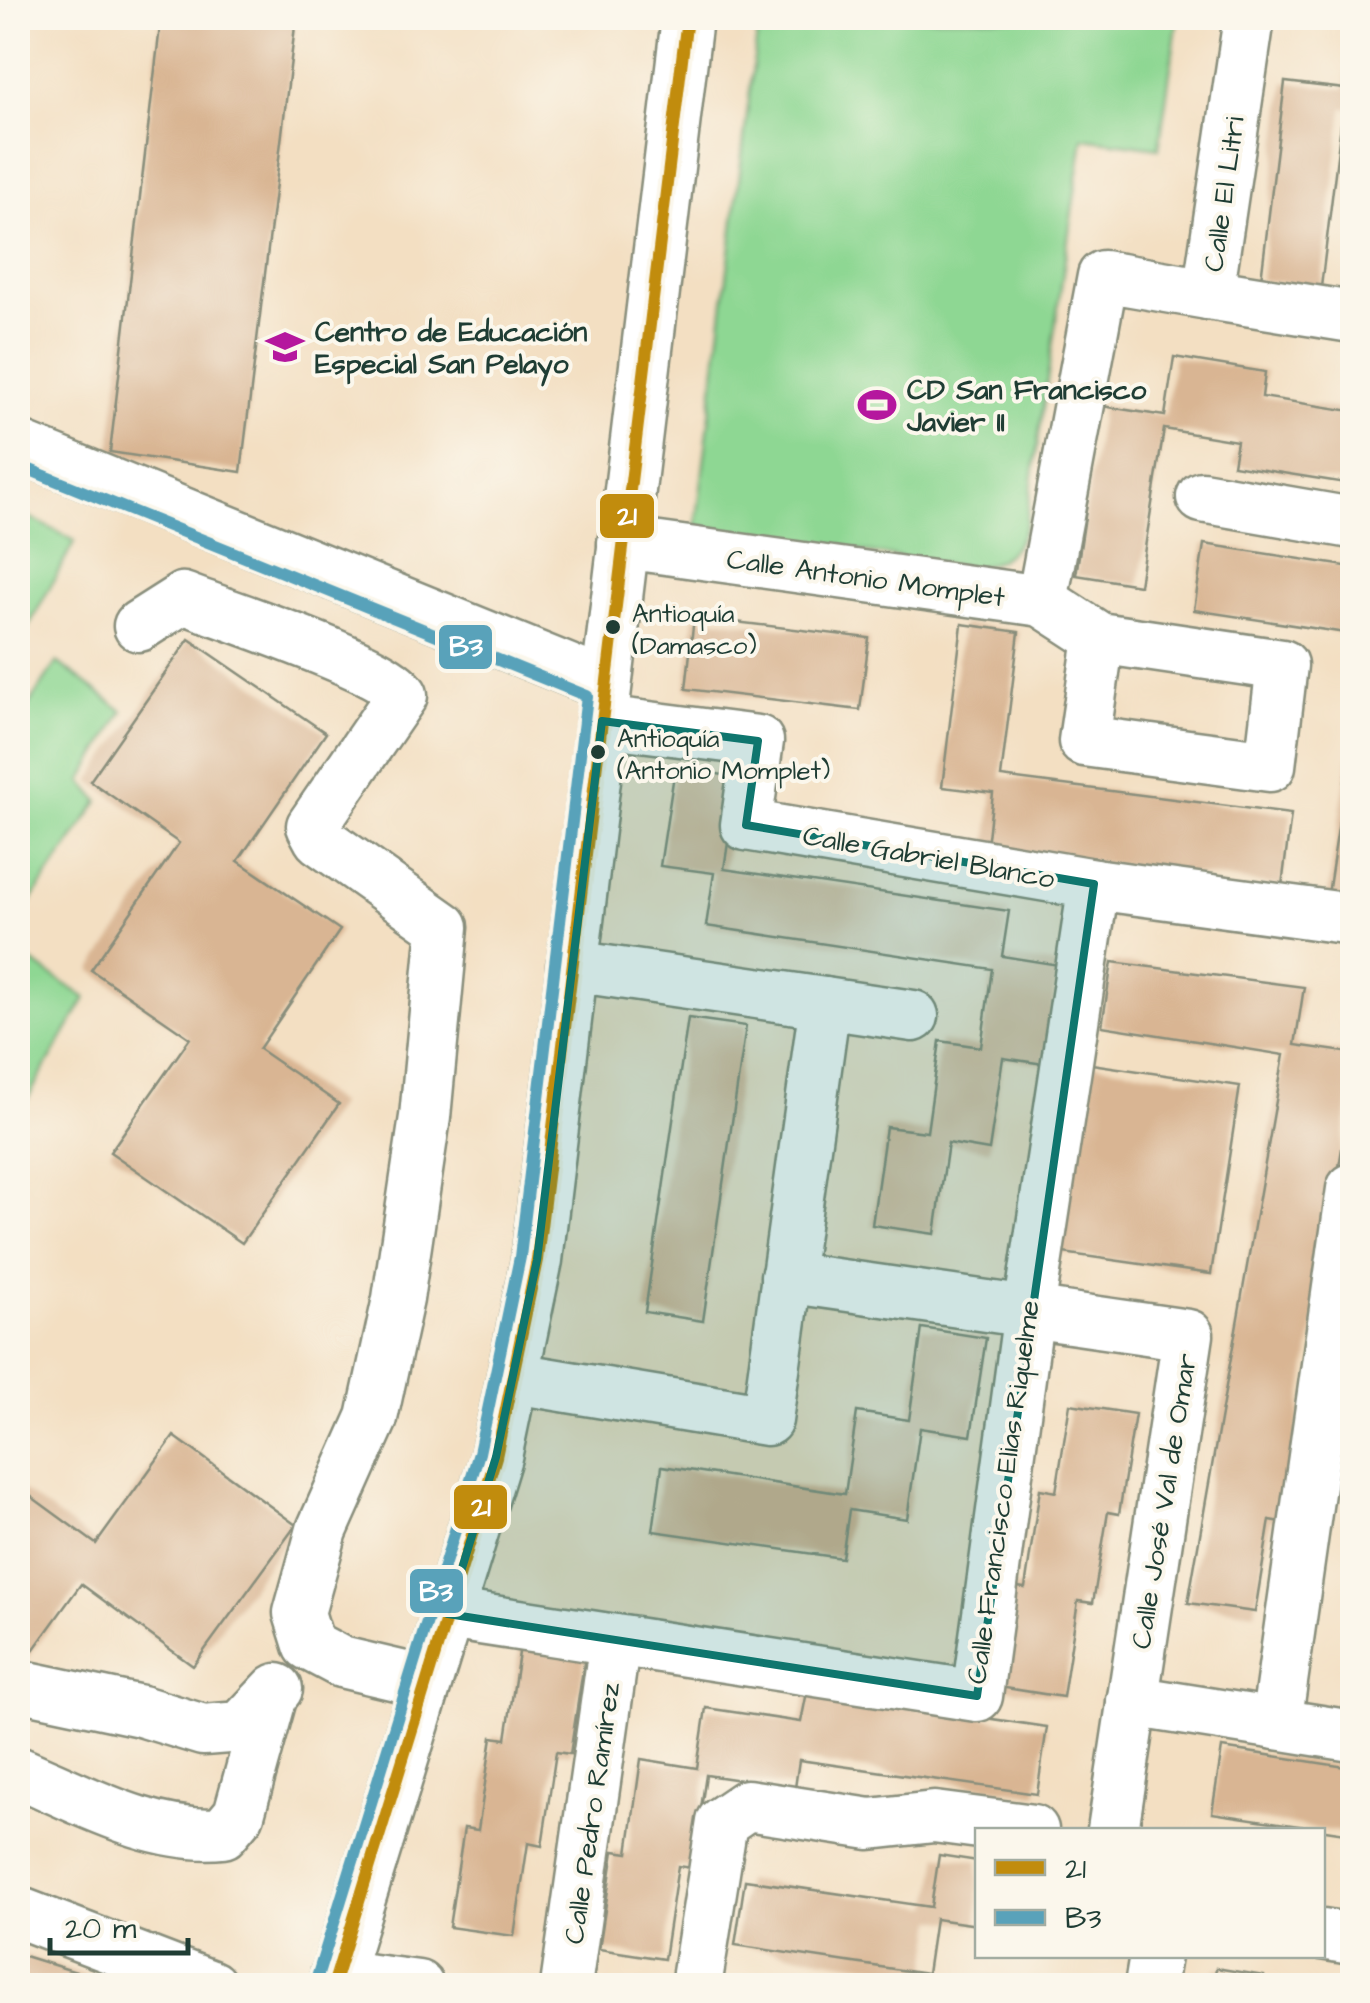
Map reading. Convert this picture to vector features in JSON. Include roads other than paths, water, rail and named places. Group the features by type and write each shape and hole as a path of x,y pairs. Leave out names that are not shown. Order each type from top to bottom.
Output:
{"street":[{"path":"418,1986 334,1980 496,1457 515,1378 536,1260 687,18"},
{"name":"Calle El Litri","path":"1042,601 1103,276 1208,294 1248,18"},
{"path":"1208,294 1352,317"},
{"name":"Calle Gabriel Blanco","path":"18,446 604,703 758,740 746,825 1094,884 1352,919"},
{"path":"1202,496 1352,523"},
{"name":"Calle Antonio Momplet","path":"623,543 1042,601 1100,638"},
{"path":"139,626 183,598 396,685 402,694 312,826 318,839 443,927 424,1118 398,1299 372,1418 322,1530 299,1613 309,1644 341,1662 426,1682"},
{"name":"Calle Francisco Elias Riquelme","path":"448,1614 978,1696 1028,1312 1094,884"},
{"path":"572,966 912,1016"},
{"path":"515,1378 767,1420 826,1003"},
{"path":"1276,1724 1352,1189"},
{"name":"Calle José Val de Omar","path":"786,1277 1188,1334 1113,1828"},
{"name":"Calle Pedro Ramírez","path":"566,1986 616,1640"},
{"path":"18,1686 141,1711 203,1730 241,1728 272,1695 309,1644"},
{"path":"18,1772 120,1814 197,1836 223,1833 239,1814 272,1695"},
{"path":"1132,1701 1352,1736"},
{"path":"696,1986 722,1822 748,1805 870,1824 934,1817 1017,1828"},
{"path":"18,1912 211,1986"},
{"path":"1325,1934 1352,1939"},
{"path":"1150,1986 1154,1958"}],"place":[{"name":"Centro de Educación Especial San Pelayo","path":"285,347"},
{"name":"CD San Francisco Javier II","path":"877,405"},
{"name":"Antioquía (Damasco)","path":"613,627"},
{"name":"Antioquía (Antonio Momplet)","path":"598,752"}]}
